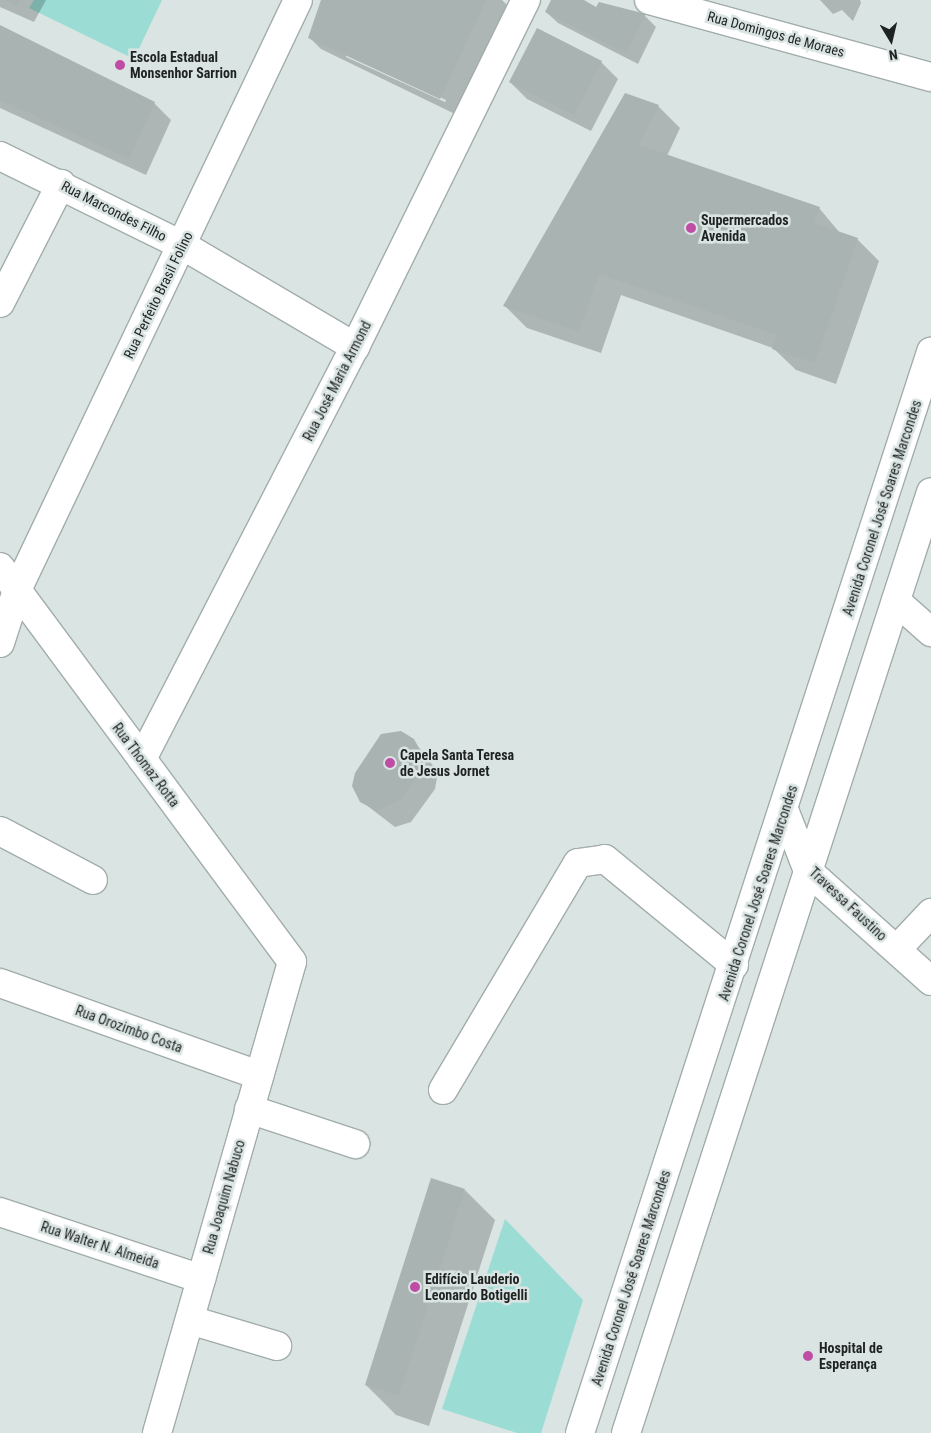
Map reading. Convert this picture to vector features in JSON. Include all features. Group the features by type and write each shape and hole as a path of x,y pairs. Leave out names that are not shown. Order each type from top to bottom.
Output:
{"street":[{"name":"Rua Perfeito Brasil Folino","path":"0,644 17,590 298,0"},
{"name":"Rua José Maria Armond","path":"142,759 355,347 526,0"},
{"name":"Rua Domingos de Moraes","path":"649,0 931,77"},
{"name":"Rua Marcondes Filho","path":"0,156 61,184 182,245 355,347"},
{"path":"0,303 61,184"},
{"name":"Avenida Coronel José Soares Marcondes","path":"580,1433 785,812 931,352"},
{"path":"626,1433 931,492"},
{"name":"Rua Thomaz Rotta","path":"0,567 292,962"},
{"path":"896,601 931,632"},
{"name":"Travessa Faustino","path":"785,812 808,871 931,981"},
{"path":"0,831 93,880"},
{"path":"444,1090 578,863 605,859 734,965"},
{"path":"897,949 931,913"},
{"name":"Rua Joaquim Nabuco","path":"157,1433 292,962"},
{"name":"Rua Orozimbo Costa","path":"0,984 259,1075"},
{"path":"249,1109 355,1144"},
{"name":"Rua Walter N. Almeida","path":"0,1212 201,1279"},
{"path":"190,1320 277,1346"}],"shaded area":[{"path":"34,0 162,0 134,59 29,8"},
{"path":"505,1219 583,1300 541,1433 517,1433 442,1409"}],"building":[{"path":"3,0 20,0 17,6"},
{"path":"321,0 486,0 440,99 308,38"},
{"path":"551,0 584,0 596,7 599,2 646,14 626,53 545,12"},
{"path":"0,25 155,102 129,159 0,100"},
{"path":"537,28 602,61 574,115 509,82"},
{"path":"625,93 659,105 639,145 820,207 814,223 858,238 815,363 772,349 777,335 599,274 579,332 503,306"},
{"name":"Capela Santa Teresa de Jesus Jornet","path":"401,731 414,739 422,754 419,772 402,799 377,811 360,802 352,786 355,773 381,734"},
{"name":"Edifício Lauderio Leonardo Botigelli","path":"431,1178 465,1189 399,1396 365,1385"}],"place":[{"name":"Escola Estadual Monsenhor Sarrion","path":"120,65"},
{"name":"Supermercados Avenida","path":"691,228"},
{"name":"Capela Santa Teresa de Jesus Jornet","path":"390,763"},
{"name":"Edifício Lauderio Leonardo Botigelli","path":"415,1287"},
{"name":"Hospital de Esperança","path":"808,1356"}]}
